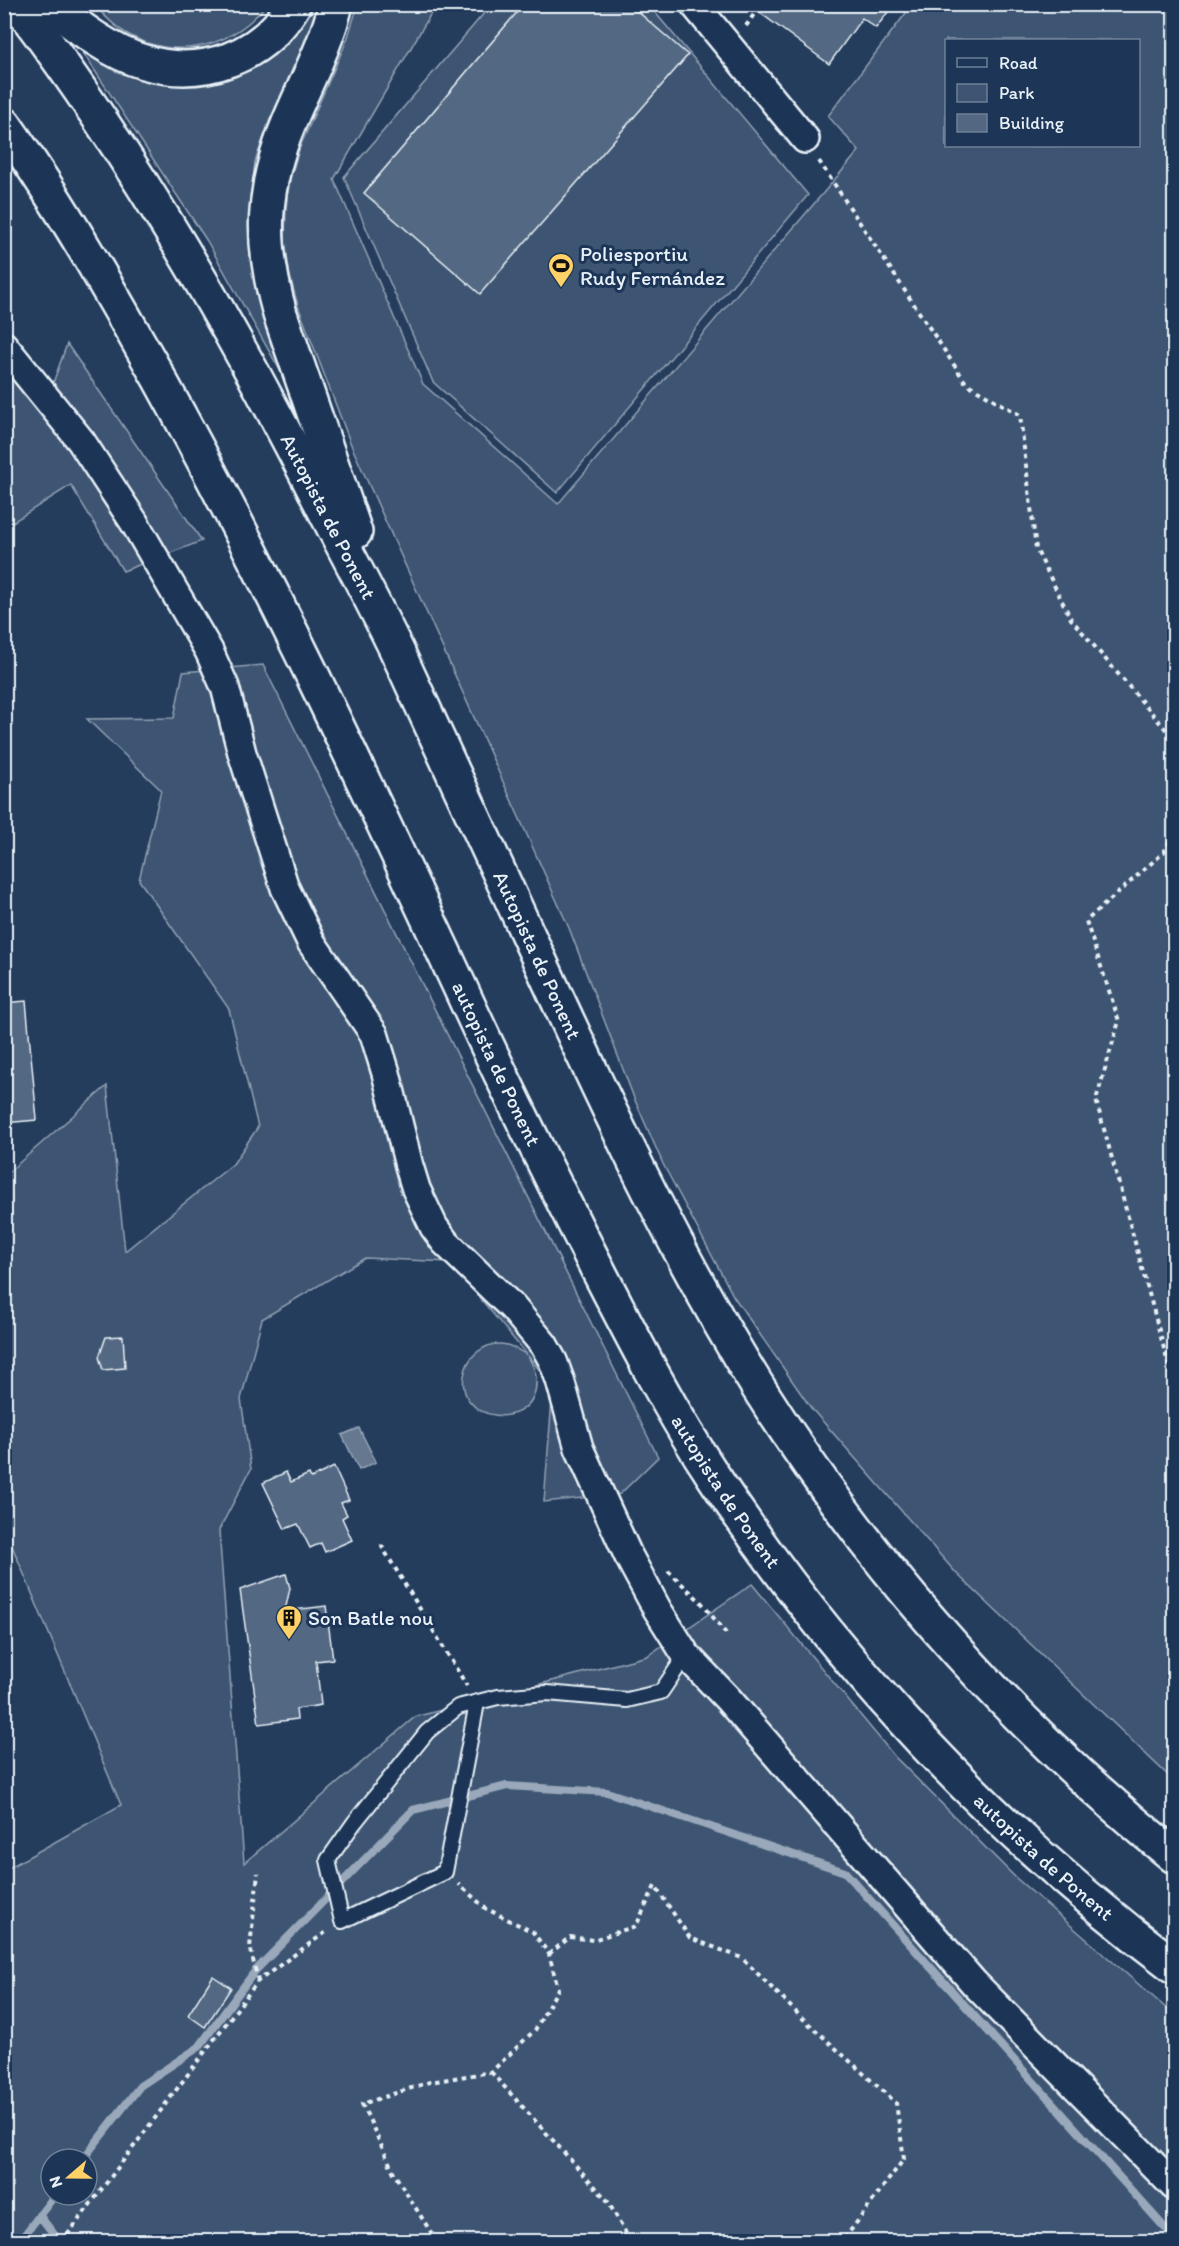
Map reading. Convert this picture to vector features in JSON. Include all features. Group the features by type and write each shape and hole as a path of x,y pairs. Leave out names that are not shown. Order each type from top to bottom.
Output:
{"highway":[{"name":"Autopista de Ponent","path":"18,4 103,125 176,240 271,404 394,644 585,1058"},
{"path":"51,4 80,27 127,56 158,65 189,68 219,63 249,51 272,34 294,4"},
{"path":"336,4 327,36 281,142 268,198 266,242 271,279 280,314 394,644"},
{"name":"autopista de Ponent","path":"4,124 84,249 199,451 315,678 539,1154 632,1336 676,1417 713,1476 756,1538 841,1648 903,1719 984,1805 1088,1899 1174,1966"},
{"name":"autopista de Ponent","path":"585,1058 660,1213 693,1275 759,1388 841,1509 886,1568 984,1680 1092,1786 1174,1856"}],"street":[{"path":"694,4 805,139"},
{"path":"4,346 81,441 134,522 209,651 225,687 272,850 293,907 311,942 374,1034 409,1166 426,1212 445,1242 513,1308 544,1345 560,1380 579,1448 628,1555 657,1609 686,1655 728,1699 974,1983 1174,2186"}],"lane":[{"path":"477,1702 445,1872 342,1921 328,1860 354,1823 428,1732 458,1707 477,1702 498,1697 546,1693 627,1700 661,1692 686,1655"}],"path":[{"path":"805,139 966,383 1020,416 1036,549 1071,619 1173,739"},
{"path":"1174,833 1164,852 1086,921 1119,1021 1096,1100 1174,1385"},
{"path":"381,1545 477,1702"},
{"path":"628,1555 669,1572 701,1602 728,1636"},
{"path":"437,2241 395,2175 362,2104 430,2082 491,2072 535,2030 558,1989 549,1954 533,1932 485,1908 445,1872"},
{"path":"258,1873 250,1947 258,1981"},
{"path":"549,1954 570,1937 593,1940 636,1926 655,1886 690,1938 742,1958 799,2015 896,2103 904,2159 841,2241 802,2239 797,2241"},
{"path":"62,2241 258,1981 342,1921"},
{"path":"491,2072 607,2200 631,2241"}],"green space":[{"name":"Poliesportiu Rudy Fernández","path":"648,4 808,195 557,493 433,382 344,177 491,5"},
{"path":"94,5 266,5 235,32 217,41 179,48 160,46 140,40 117,27"},
{"path":"309,5 319,5 309,40 270,119 255,162 250,213 251,250 258,287 295,397 207,241 74,39 167,81"},
{"path":"358,5 436,5 334,179 423,384 558,504 859,151 828,116 912,5 1174,5 1174,1781 956,1573 811,1408 734,1297 663,1164 634,1098 569,928 352,447 298,306 290,276 285,242 290,179 300,147 347,40"},
{"path":"67,344 202,541 123,571 71,485 5,527 4,356 33,389 53,383"},
{"path":"263,665 658,1457 620,1494 544,1502 553,1387 528,1356 536,1377 534,1396 524,1408 511,1414 496,1415 481,1411 470,1401 464,1387 466,1368 477,1352 488,1346 501,1344 513,1347 527,1355 450,1262 365,1258 262,1319 241,1399 251,1469 219,1530 244,1863 415,1717 647,1656 752,1584 895,1757 1016,1878 1174,2015 1174,2241 5,2241 5,1870 121,1805 5,1529 4,1176 107,1086 125,1251 233,1164 258,1127 229,1009 139,880 161,790 87,719 174,718 183,672"}],"shaded area":[{"path":"359,1428 376,1462 359,1470 342,1435"}],"building":[{"path":"524,4 629,4 688,55 480,294 364,193"},
{"path":"748,4 894,4 876,28 862,18 829,64"},
{"path":"26,1001 37,1120 4,1123 4,1003"},
{"path":"123,1336 125,1368 103,1370 99,1357 106,1337"},
{"path":"334,1467 349,1500 341,1503 347,1515 342,1518 352,1540 325,1552 321,1543 310,1548 298,1524 285,1529 263,1483 286,1472 291,1482 309,1474 311,1478"},
{"name":"Son Batle nou","path":"286,1574 290,1588 285,1611 326,1606 333,1659 316,1661 321,1705 296,1709 297,1719 259,1724 240,1590"},
{"path":"213,1976 231,1988 205,2027 188,2015"}],"waterway":[{"path":"92,2147 140,2086 199,2047 255,1971 413,1810 507,1786 607,1792 845,1872 1165,2228 1174,2234"},
{"path":"19,2242 46,2207"},
{"path":"39,2215 60,2242"}],"place":[{"name":"Poliesportiu Rudy Fernández","path":"561,289"},
{"name":"Son Batle nou","path":"289,1641"}]}
